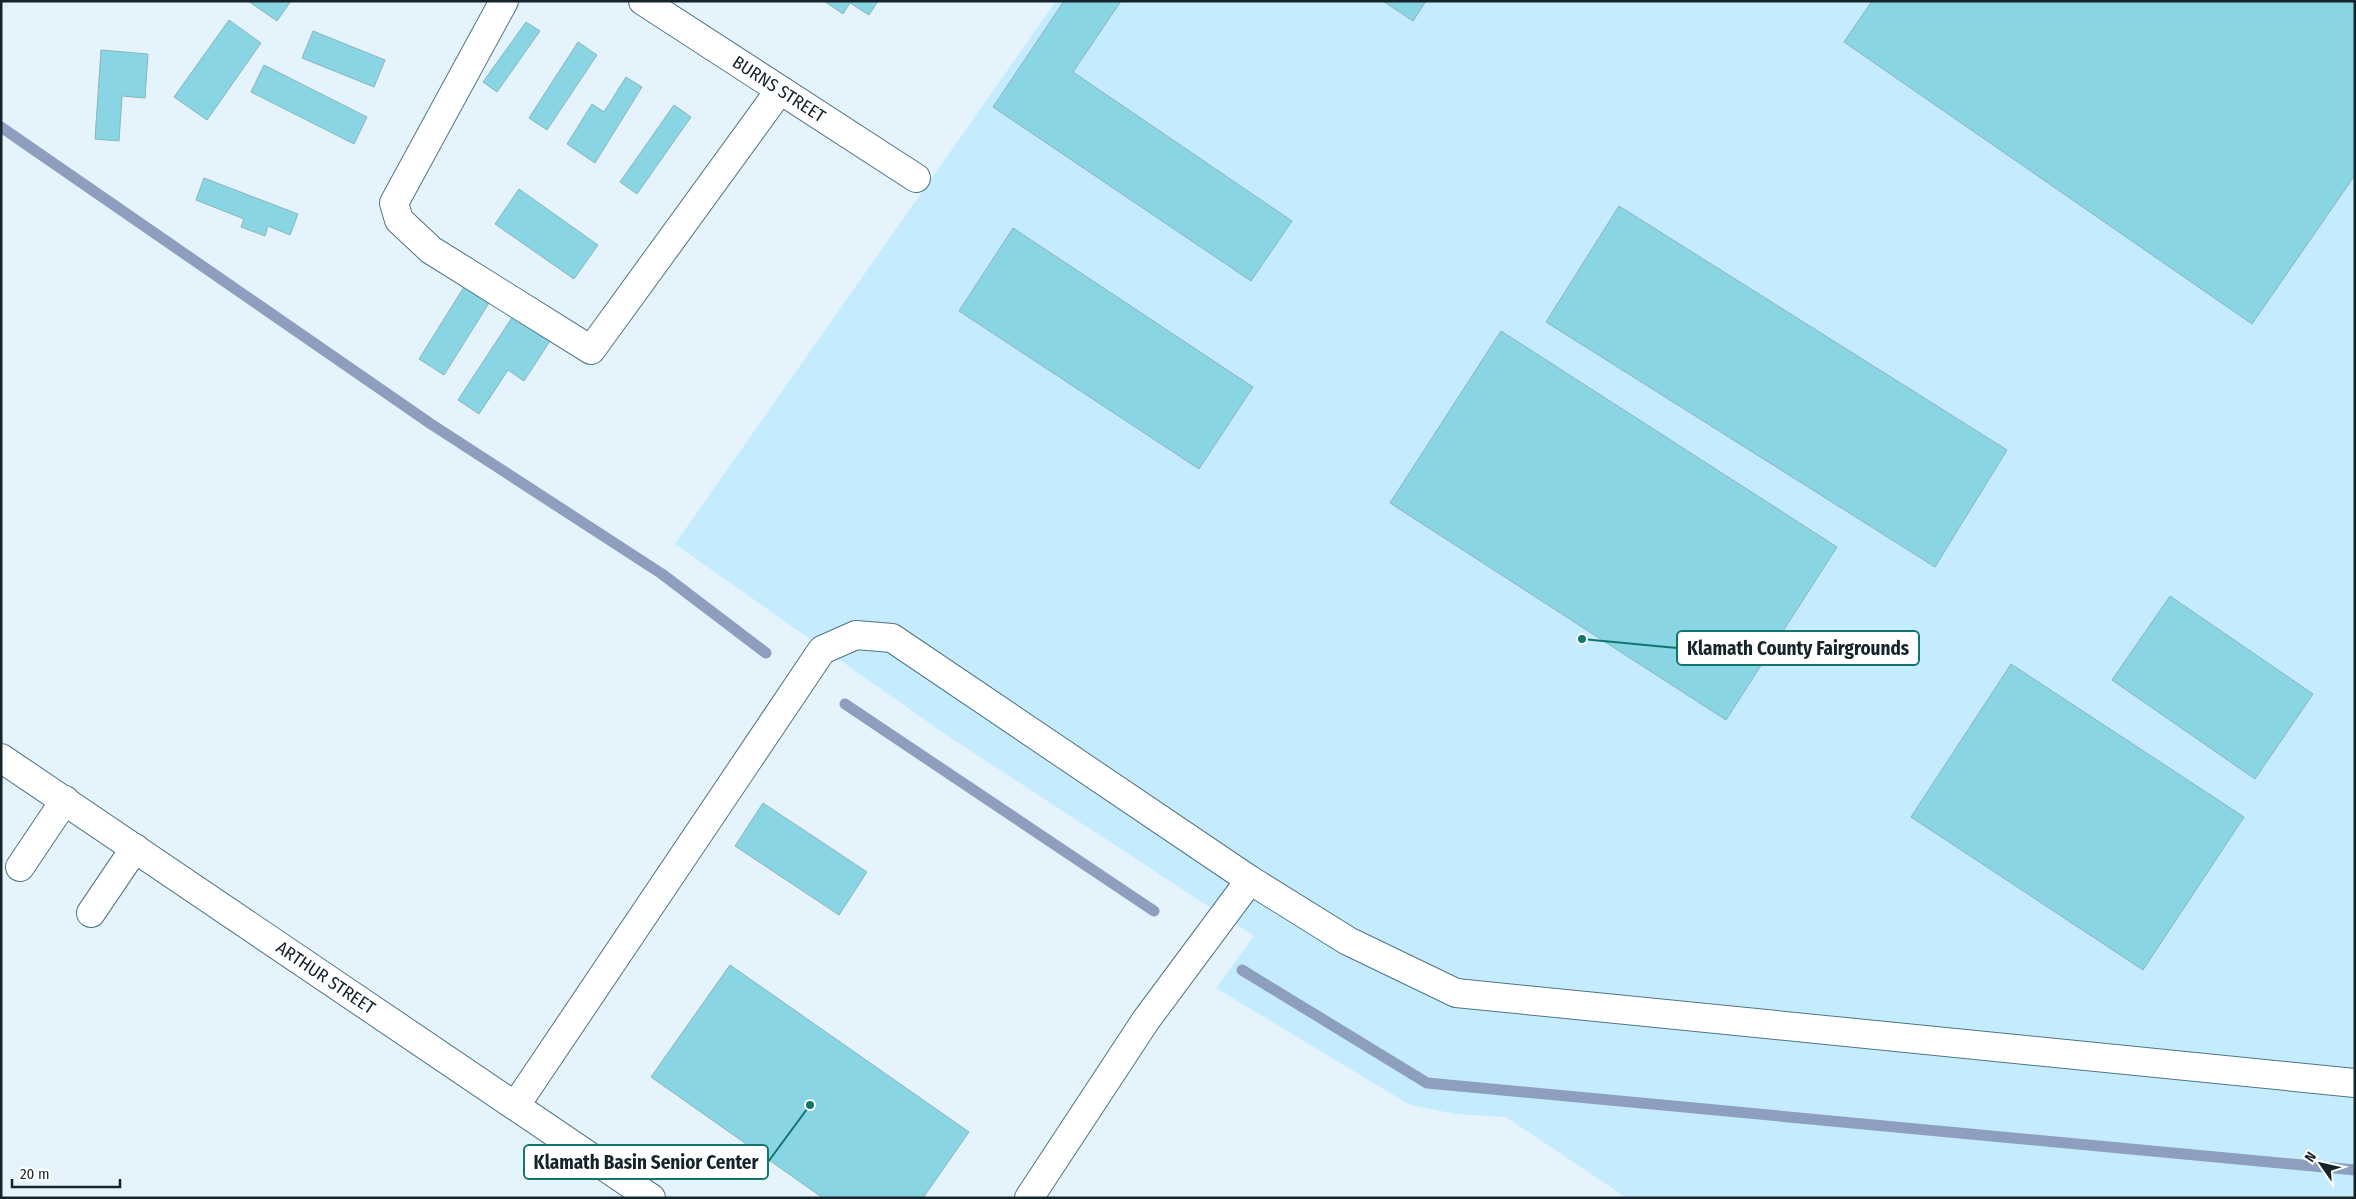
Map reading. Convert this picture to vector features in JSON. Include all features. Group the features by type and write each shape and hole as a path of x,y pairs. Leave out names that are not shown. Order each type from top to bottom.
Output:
{"street":[{"path":"504,1 394,203 399,220 431,250 591,350 780,90"},
{"name":"BURNS STREET","path":"644,1 916,178"},
{"path":"516,1106 822,650 856,635 892,638 1250,880 1348,941 1456,993 2355,1082"},
{"name":"ARTHUR STREET","path":"1,758 651,1198"},
{"path":"20,867 65,800"},
{"path":"91,913 135,848"},
{"path":"1029,1198 1146,1020 1250,880"}],"shaded area":[{"path":"1056,1 2355,1 2355,1198 1627,1198 1506,1117 1455,1114 1410,1105 1216,988 1254,936 945,734 675,544"}],"building":[{"path":"248,1 291,1 277,21"},
{"path":"824,1 878,1 869,15 850,3 843,14"},
{"path":"1064,1 1121,1 1073,72 1292,221 1251,281 993,107"},
{"path":"1383,1 1426,1 1413,21"},
{"path":"1872,1 2355,1 2355,175 2252,324 1844,42"},
{"path":"229,20 261,43 207,120 174,97"},
{"path":"526,22 540,31 497,92 483,82"},
{"path":"313,31 385,60 374,87 302,58"},
{"path":"578,42 597,55 547,130 529,118"},
{"path":"101,50 148,54 145,98 122,96 119,141 95,139"},
{"path":"264,65 367,117 354,144 251,92"},
{"path":"626,77 642,87 595,163 567,144 592,104 604,112"},
{"path":"674,105 691,117 637,194 620,182"},
{"path":"204,178 298,214 290,235 268,226 265,236 241,227 244,219 196,200"},
{"path":"519,189 598,245 574,279 495,224"},
{"path":"1619,206 2007,450 1935,567 1546,322"},
{"path":"1013,228 1253,387 1199,469 959,311"},
{"path":"464,287 489,303 444,375 419,359"},
{"path":"513,316 550,341 524,381 508,370 479,414 458,400"},
{"path":"1501,331 1837,547 1726,720 1390,503"},
{"path":"2170,596 2313,694 2255,779 2112,680"},
{"path":"2011,664 2244,817 2143,970 1911,817"},
{"path":"763,803 867,872 839,915 735,846"},
{"path":"730,965 969,1132 923,1198 823,1198 651,1077"}],"waterway":[{"path":"1,127 431,424 662,574 766,653"},
{"path":"845,704 1154,911"},
{"path":"1242,970 1427,1083 2355,1170"}],"place":[{"name":"Klamath County Fairgrounds","path":"1582,639"},
{"name":"Klamath Basin Senior Center","path":"810,1105"}]}
